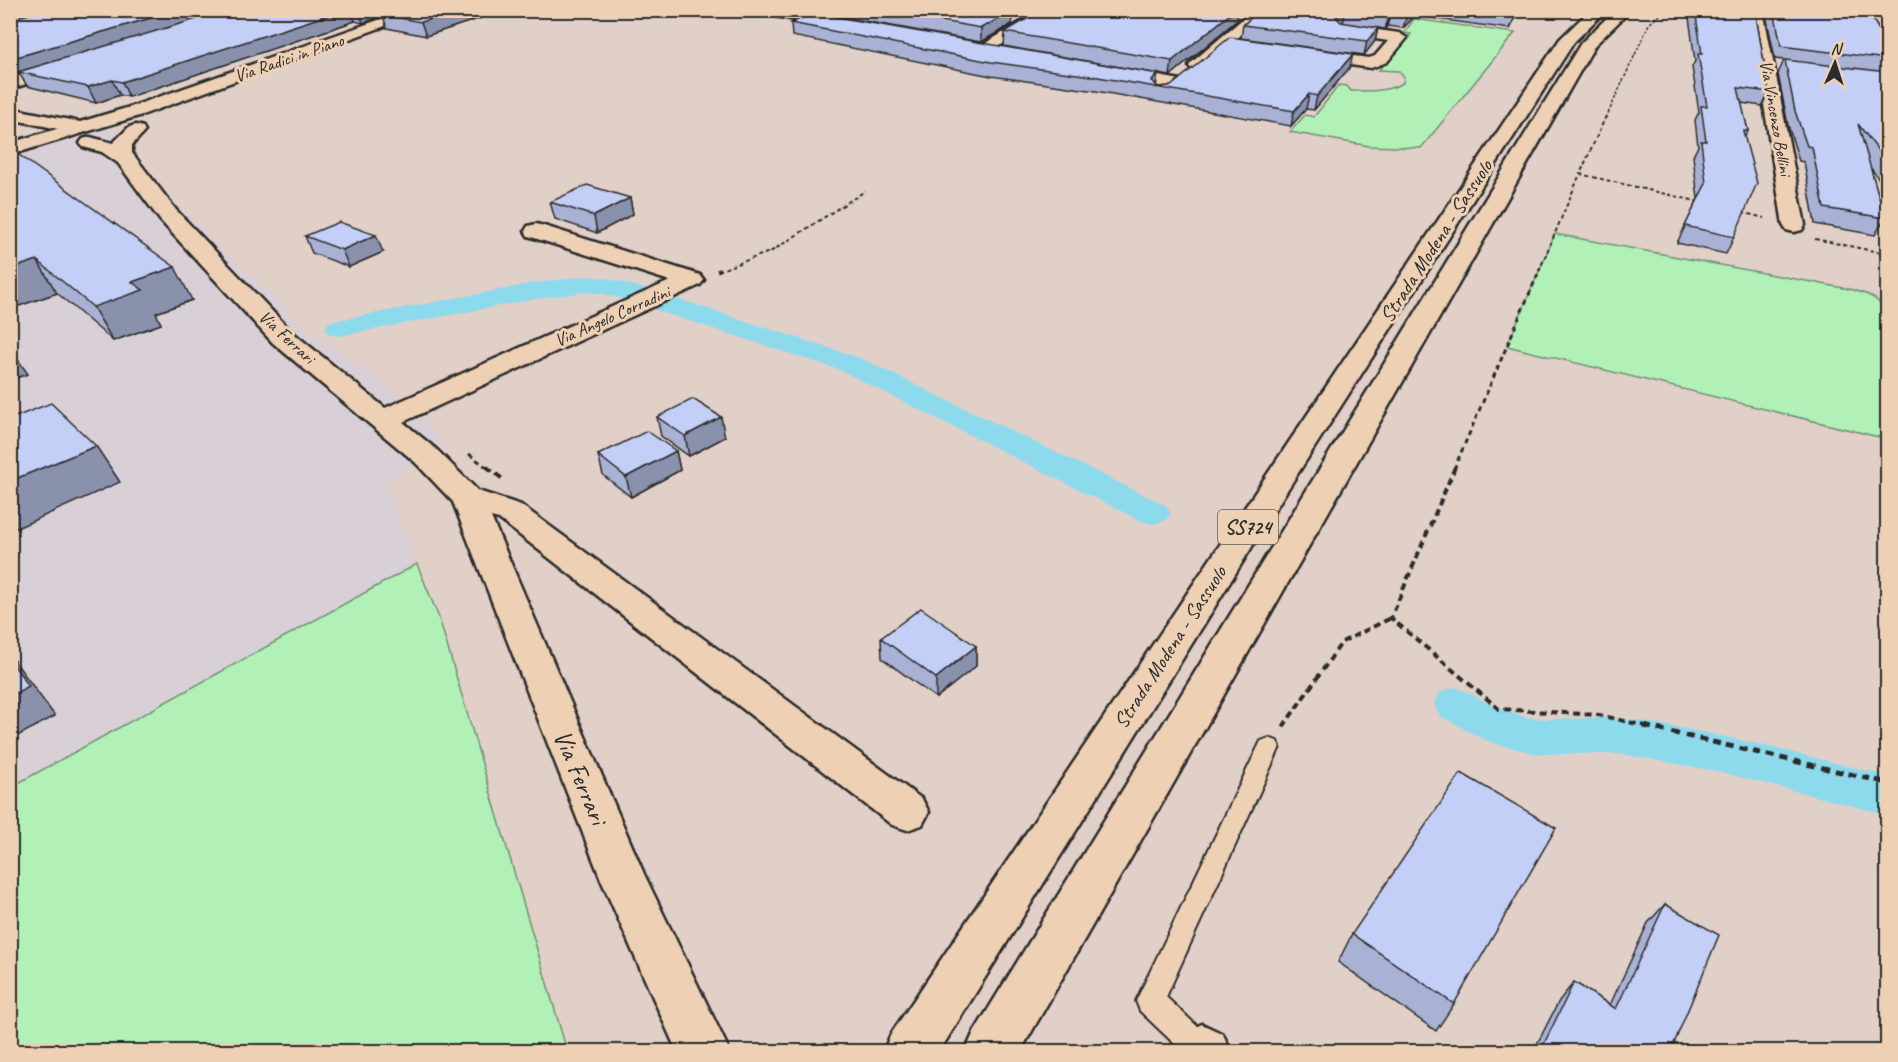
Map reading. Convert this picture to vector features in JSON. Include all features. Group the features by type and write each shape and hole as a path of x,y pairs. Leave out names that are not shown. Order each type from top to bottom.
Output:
{"main road":[{"name":"Via Radici in Piano","path":"78,135 96,122 155,104 422,10"},
{"path":"765,10 867,29"},
{"path":"1005,54 977,49 1052,10"},
{"name":"Strada Modena - Sassuolo","path":"909,1052 1255,515 1568,39 1599,10"},
{"name":"Strada Modena - Sassuolo","path":"991,1052 1589,43 1624,10"},
{"name":"Via Vincenzo Bellini","path":"1756,10 1773,65 1794,225"},
{"path":"1860,10 1887,16"},
{"path":"1233,14 1258,14"},
{"path":"1096,70 1169,90 1258,14"},
{"path":"1014,17 1034,21"},
{"path":"1290,52 1371,63 1381,59 1399,38 1343,30"},
{"path":"1226,42 1247,46"},
{"path":"10,84 77,64"},
{"path":"125,159 122,153 123,143 139,127 144,112 155,104"},
{"name":"Via Ferrari","path":"10,112 109,147 125,159 168,215 282,337 426,456 467,498 625,882 704,1052"},
{"name":"Via Radici in Piano","path":"10,150 78,135 116,138 139,127 131,119 96,122"},
{"name":"Via Angelo Corradini","path":"536,231 692,280"},
{"name":"Via Angelo Corradini","path":"384,420 692,280"},
{"name":"Via Ferrari","path":"467,498 510,512 908,812"}],"lane":[{"path":"1204,1051 1150,1001 1269,747"}],"path":[{"path":"1269,747 1342,642 1390,618 1581,174 1649,24 1665,10"},
{"path":"1581,174 1704,203"},
{"path":"692,280 772,251 865,191"},
{"path":"1738,212 1794,225 1795,235 1887,254"},
{"path":"469,454 509,483"},
{"path":"1390,618 1499,709 1599,715 1887,783"}],"shaded area":[{"path":"95,126 110,128 208,236 307,329 417,407 446,448 384,481 417,564 11,787 11,140 43,131"}],"green space":[{"path":"1414,19 1515,33 1421,148 1369,146 1290,132 1305,115 1314,117 1339,85 1347,86 1351,91 1371,91 1391,88 1403,83 1404,77 1399,71 1379,70 1411,34 1404,33"},
{"path":"1555,234 1867,294 1881,305 1885,315 1889,369 1887,439 1507,346"},
{"path":"417,564 439,618 567,1051 11,1051 11,787"}],"building":[{"path":"45,10 178,10 10,59 10,19"},
{"path":"227,10 343,10 122,82 112,80 88,87 18,72"},
{"path":"392,10 458,10 421,22 382,15"},
{"path":"879,10 1010,10 1013,11 981,28"},
{"path":"1042,10 1235,10 1172,61 1005,32"},
{"path":"1260,10 1345,10 1336,17 1341,22 1378,28 1367,41 1243,25"},
{"path":"1351,10 1411,10 1407,15 1391,13 1389,16"},
{"path":"1475,10 1517,10 1515,16"},
{"path":"1695,10 1755,10 1769,92 1738,88 1748,131 1743,131 1757,183 1734,237 1685,226 1706,183 1701,141 1706,141 1701,106 1707,106 1698,54 1702,54"},
{"path":"1774,10 1867,10 1887,43 1887,59 1781,46"},
{"path":"814,13 1158,74 1152,81 1158,87 1171,86 1230,37 1353,54 1317,96 1309,94 1294,111 1098,77 991,62 791,23"},
{"path":"1785,60 1887,72 1887,162 1858,124 1885,218 1824,208 1812,147 1807,146 1795,111"},
{"path":"10,150 175,267 132,282 143,290 93,307 37,260 10,269"},
{"path":"587,185 630,198 594,216 550,202"},
{"path":"339,222 376,235 342,250 305,236"},
{"path":"693,399 721,417 685,436 657,417"},
{"path":"51,403 96,446 10,481 10,419"},
{"path":"647,431 676,451 626,477 598,455"},
{"path":"921,608 976,646 936,678 881,638"},
{"path":"10,660 29,686 10,696"},
{"path":"1461,773 1556,828 1454,1004 1352,934"},
{"path":"1665,904 1719,935 1673,1046 1681,1052 1540,1052 1574,982 1616,1009"}],"waterway":[{"path":"339,328 535,291 587,284 606,286 644,297"},
{"path":"665,304 850,364 1153,513"},
{"path":"1455,704 1500,728 1538,736 1621,736 1716,753 1888,796"}]}
